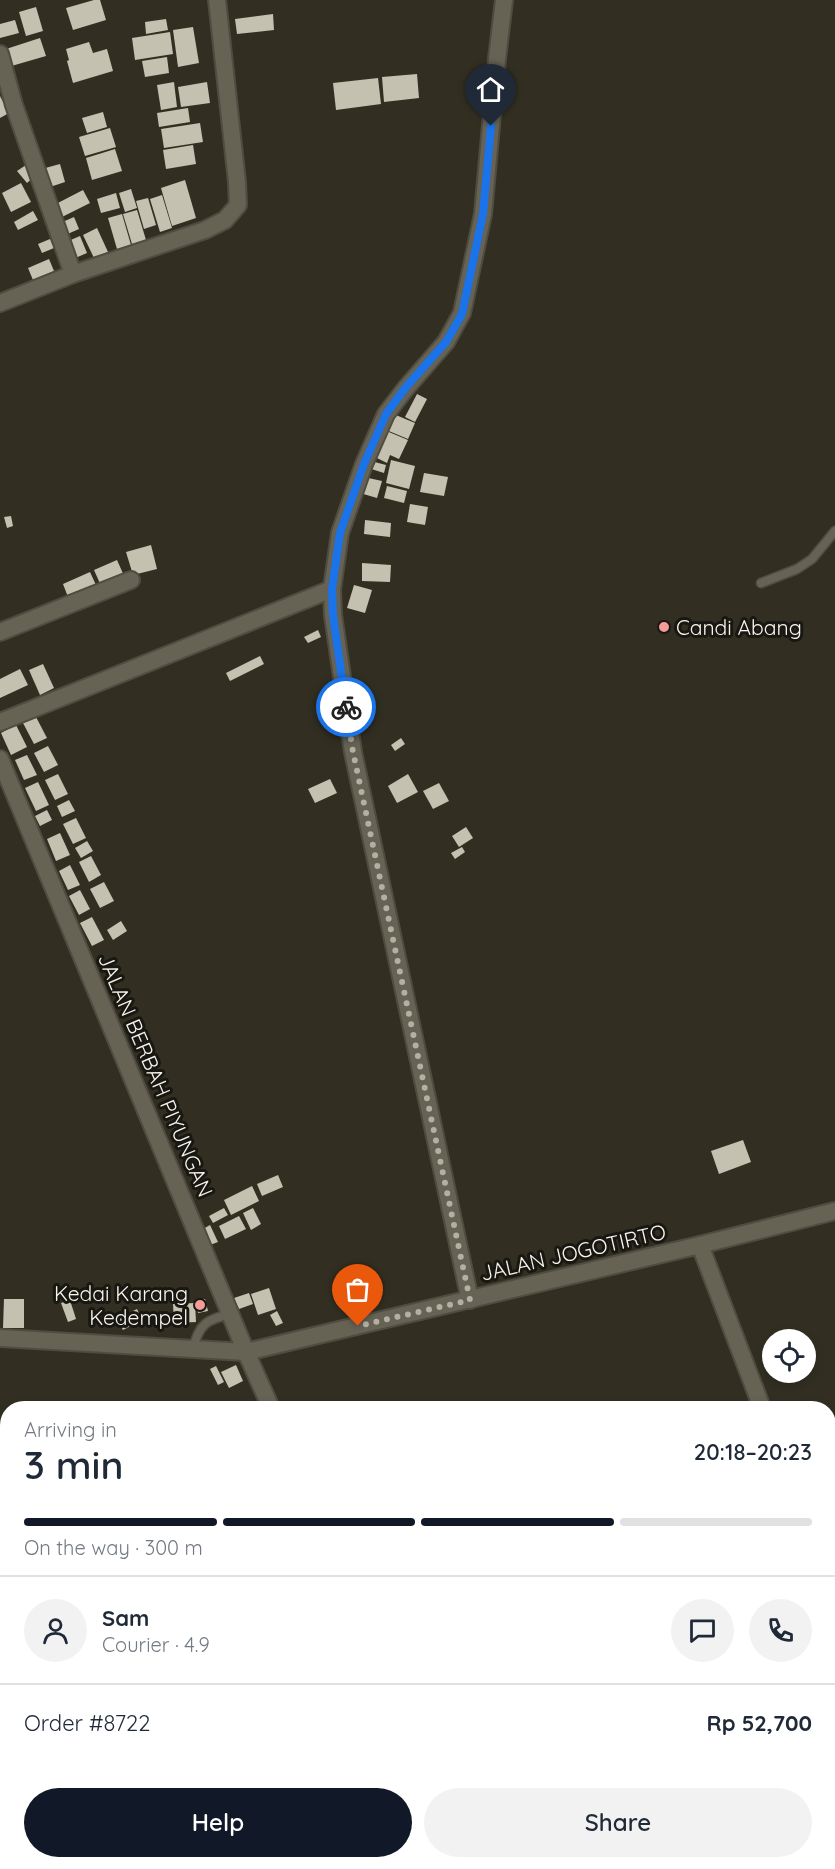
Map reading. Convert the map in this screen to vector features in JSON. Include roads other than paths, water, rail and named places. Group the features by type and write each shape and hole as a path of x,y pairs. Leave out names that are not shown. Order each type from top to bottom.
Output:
{"street":[{"path":"0,303 74,274 205,230 225,220 238,205 217,0"},
{"path":"470,1300 353,752 333,615 332,589 340,533 364,464 386,414 406,387 446,342 462,314 483,214 504,0"},
{"path":"0,54 14,105 74,274"},
{"path":"0,632 131,580"},
{"path":"0,722 332,589"},
{"name":"JALAN BERBAH PIYUNGAN","path":"0,759 268,1401"},
{"name":"JALAN JOGOTIRTO","path":"0,1338 246,1352 835,1211"},
{"path":"700,1245 759,1401"}],"lane":[{"path":"761,583 797,569 812,559 835,531"},
{"path":"193,1348 196,1336 204,1324 216,1317 231,1314"}],"place":[{"name":"Candi Abang","path":"664,627"},
{"name":"Kedai Karang Kedempel","path":"200,1305"}]}
